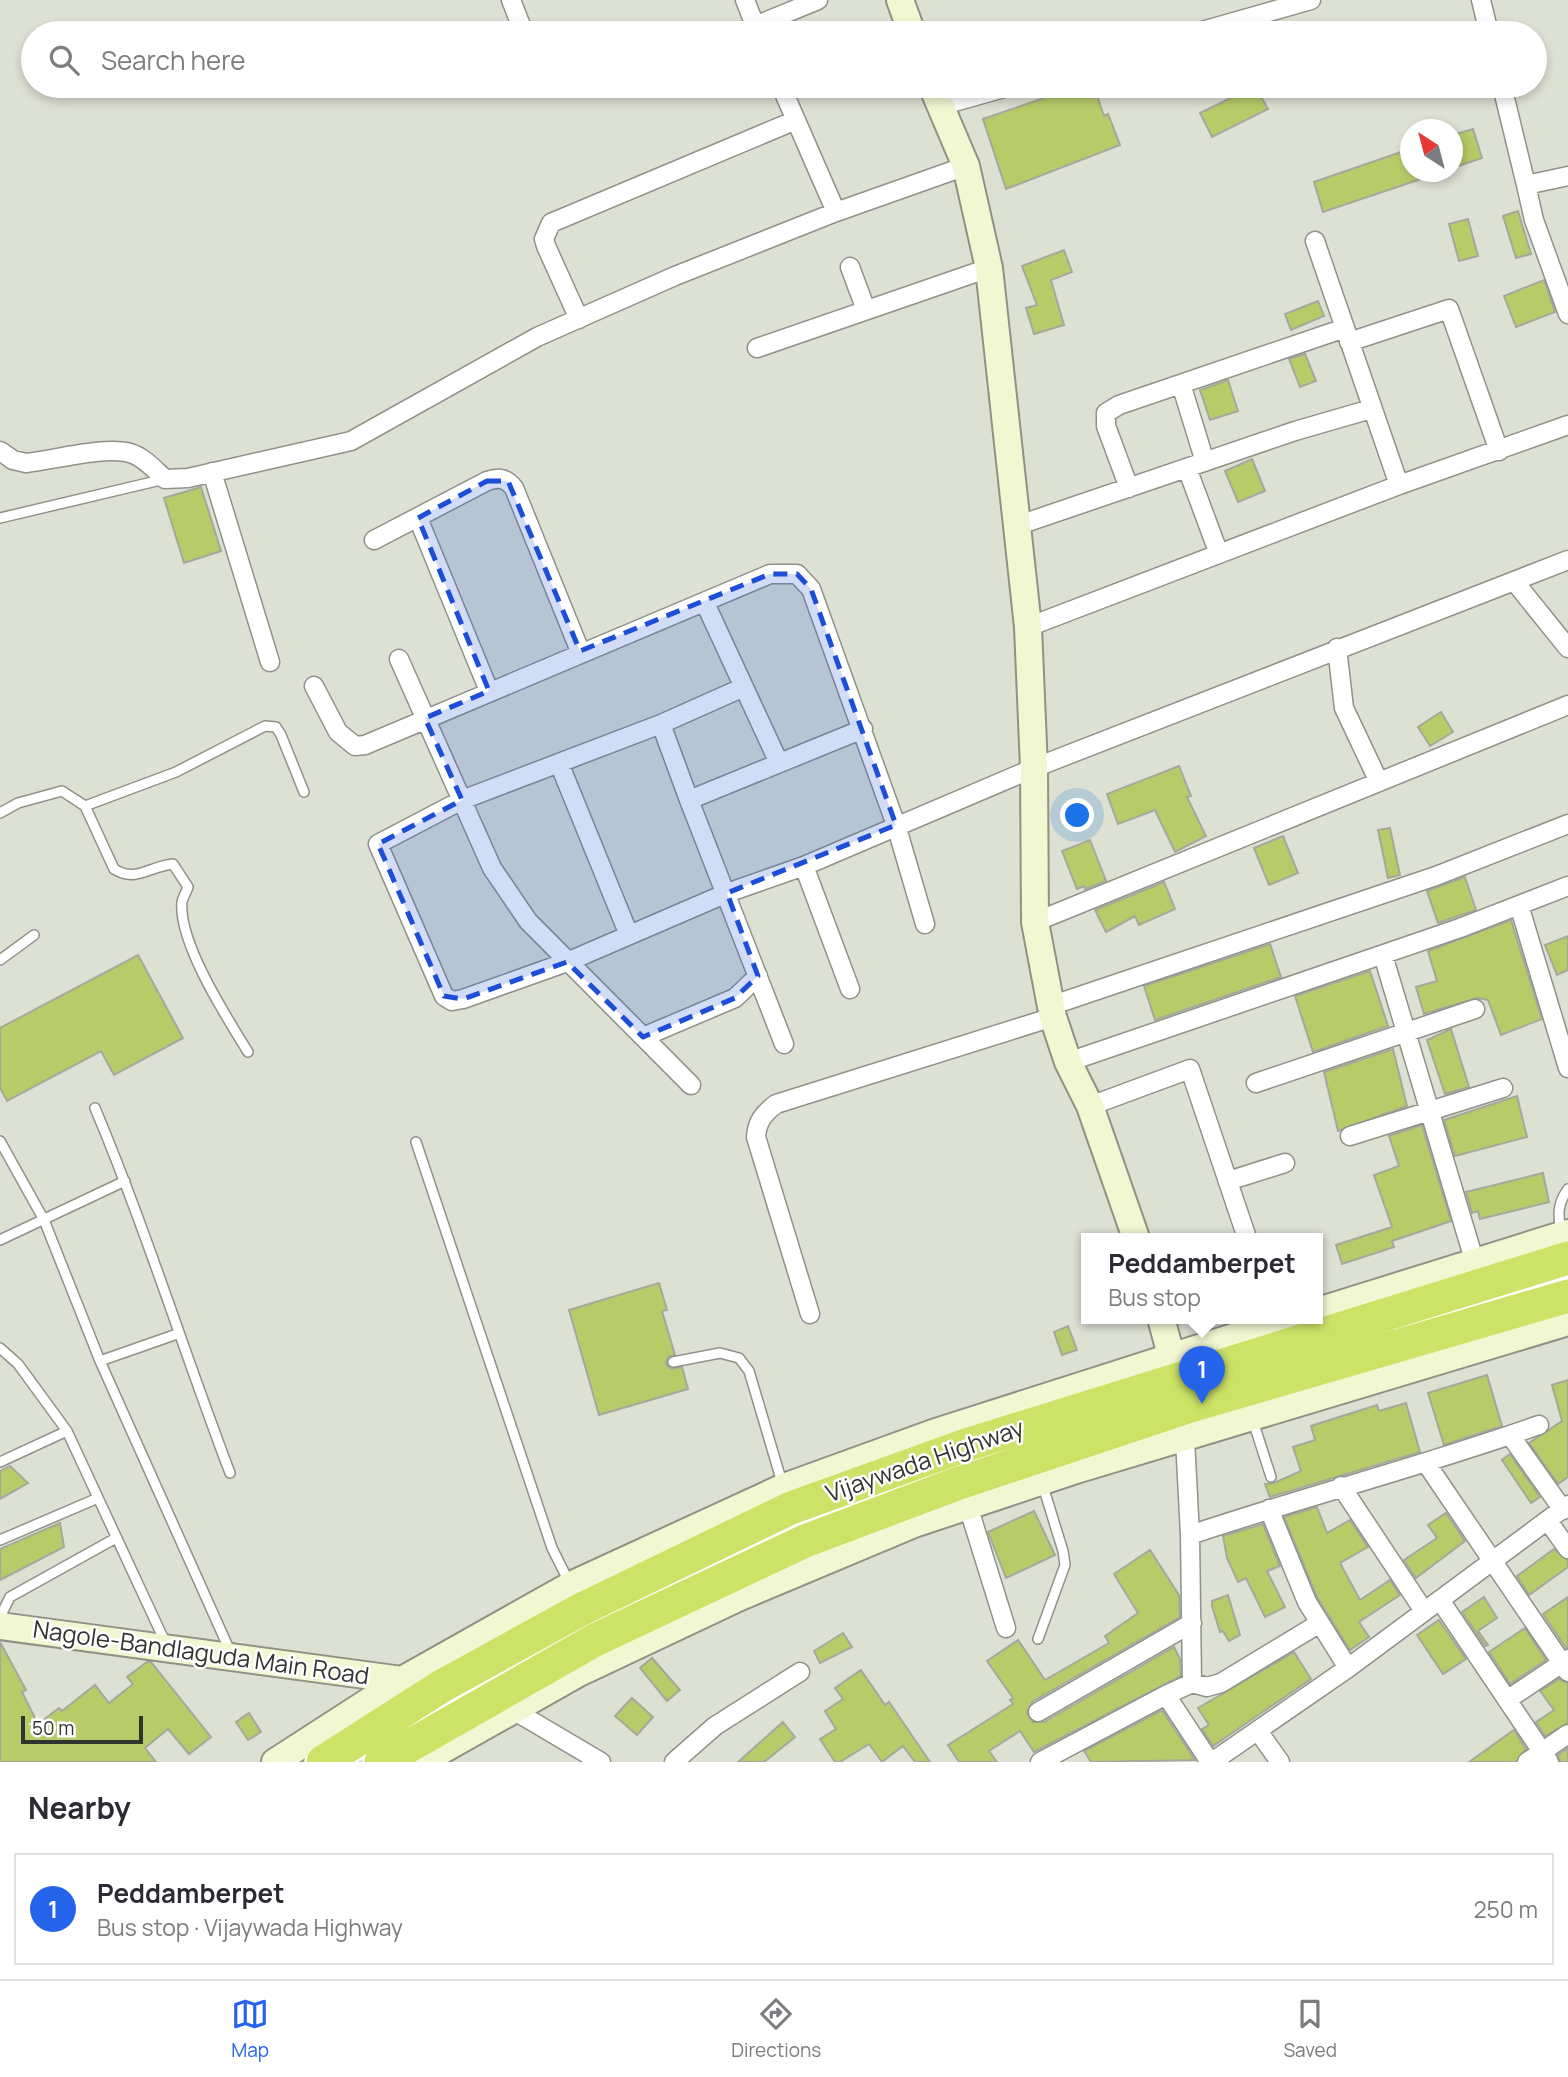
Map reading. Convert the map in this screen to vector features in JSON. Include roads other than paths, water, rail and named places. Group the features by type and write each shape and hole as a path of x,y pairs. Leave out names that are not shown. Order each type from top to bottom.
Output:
{"highway":[{"name":"Vijaywada Highway","path":"323,1762 442,1686 572,1615 790,1508 966,1445 1566,1242"},
{"name":"Vijaywada Highway","path":"382,1762 595,1640 805,1541 959,1483 1184,1409 1568,1296"}],"street":[{"path":"511,0 519,21"},
{"path":"745,0 754,21"},
{"path":"774,21 818,0"},
{"path":"900,0 908,21"},
{"path":"1237,21 1311,0"},
{"path":"1481,0 1486,21"},
{"path":"786,98 835,212"},
{"path":"937,98 965,166 989,268 1028,627 1034,768 1035,922 1052,1012 1068,1062 1090,1106 1134,1233"},
{"path":"1505,98 1534,220 1568,314"},
{"path":"579,319 545,246 544,239 551,223 796,120"},
{"path":"0,451 13,460 26,463 112,451 129,453 139,457 165,479 212,472 351,441 537,337 674,276 835,212 965,166"},
{"path":"1526,185 1568,177"},
{"path":"1315,241 1399,485"},
{"path":"850,267 866,310"},
{"path":"757,348 989,268"},
{"path":"1129,488 1106,426 1106,413 1119,405 1347,335 1449,309 1499,451"},
{"path":"1181,384 1205,462"},
{"path":"1018,525 1371,409"},
{"path":"1028,627 1399,485 1568,425"},
{"path":"1187,468 1219,554"},
{"path":"212,472 271,662"},
{"path":"374,540 487,481 497,478 508,481 514,488 580,651"},
{"path":"418,518 489,691"},
{"path":"744,687 661,724 462,800 378,844 444,996 452,1000 463,999 567,962 727,893 804,866 1034,768 1568,560"},
{"path":"314,686 338,732 355,746 770,574 797,574 811,589 863,729 896,825 925,924"},
{"path":"1514,581 1568,648"},
{"path":"705,603 779,763"},
{"path":"1337,648 1344,708 1353,733 1379,782"},
{"path":"399,659 492,868 528,921 691,1085"},
{"path":"1035,922 1568,705"},
{"path":"661,724 784,1044"},
{"path":"689,800 863,729"},
{"path":"559,763 629,935"},
{"path":"810,1314 756,1138 757,1124 765,1112 776,1104 1052,1012 1436,876 1568,824"},
{"path":"804,866 850,989"},
{"path":"1068,1062 1383,954 1568,886"},
{"path":"1519,905 1568,1068"},
{"path":"1383,954 1404,1034 1475,1263"},
{"path":"643,1037 735,998 758,976"},
{"path":"1256,1083 1475,1009"},
{"path":"1090,1106 1190,1069 1246,1233"},
{"path":"1350,1136 1503,1088"},
{"path":"1228,1181 1285,1163"},
{"path":"1323,1309 1475,1263 1566,1242"},
{"path":"421,1762 579,1673 740,1597 914,1524 1252,1416 1568,1322"},
{"path":"1163,1324 1171,1355"},
{"path":"275,1762 402,1680 571,1585 784,1488 933,1433 1273,1324"},
{"path":"1191,1535 1269,1508 1426,1463 1539,1425"},
{"path":"1166,1695 1211,1762 1348,1668 1548,1521 1565,1507 1510,1435"},
{"path":"1185,1439 1191,1535 1192,1683"},
{"path":"1426,1463 1492,1563 1566,1665 1507,1700"},
{"path":"1341,1486 1423,1611"},
{"path":"968,1506 1006,1628"},
{"path":"1269,1508 1307,1602 1348,1668"},
{"path":"1548,1521 1568,1549"},
{"path":"1440,1600 1507,1700 1539,1759 1568,1734"},
{"path":"1038,1712 1192,1623"},
{"path":"1040,1762 1192,1683 1207,1686 1221,1683 1320,1623"},
{"name":"Nagole-Bandlaguda Main Road","path":"1,1626 402,1680"},
{"path":"674,1762 715,1726 800,1672"},
{"path":"513,1710 601,1762"},
{"path":"1258,1731 1280,1762"}],"lane":[{"path":"0,518 165,479"},
{"path":"85,806 176,772 265,726 276,727 281,735 304,792"},
{"path":"0,813 18,803 61,791 85,806 114,869 122,874 139,876 173,864 188,887 182,899 186,935 215,996 248,1052"},
{"path":"0,960 34,935"},
{"path":"95,1108 125,1181 177,1334 230,1473"},
{"path":"0,1141 44,1220 100,1361 232,1656"},
{"path":"416,1142 552,1548 571,1585"},
{"path":"0,1240 125,1181"},
{"path":"1566,1242 1558,1211 1568,1189"},
{"path":"100,1361 177,1334"},
{"path":"0,1348 18,1364 66,1431 168,1648"},
{"path":"673,1362 720,1353 740,1358 749,1371 784,1488"},
{"path":"1252,1416 1271,1477"},
{"path":"0,1462 66,1431"},
{"path":"1038,1639 1065,1565 1042,1481"},
{"path":"0,1540 98,1498"},
{"path":"1,1626 3,1611 10,1597 116,1538"}],"place":[{"name":"Peddamberpet","path":"1202,1404"}]}
